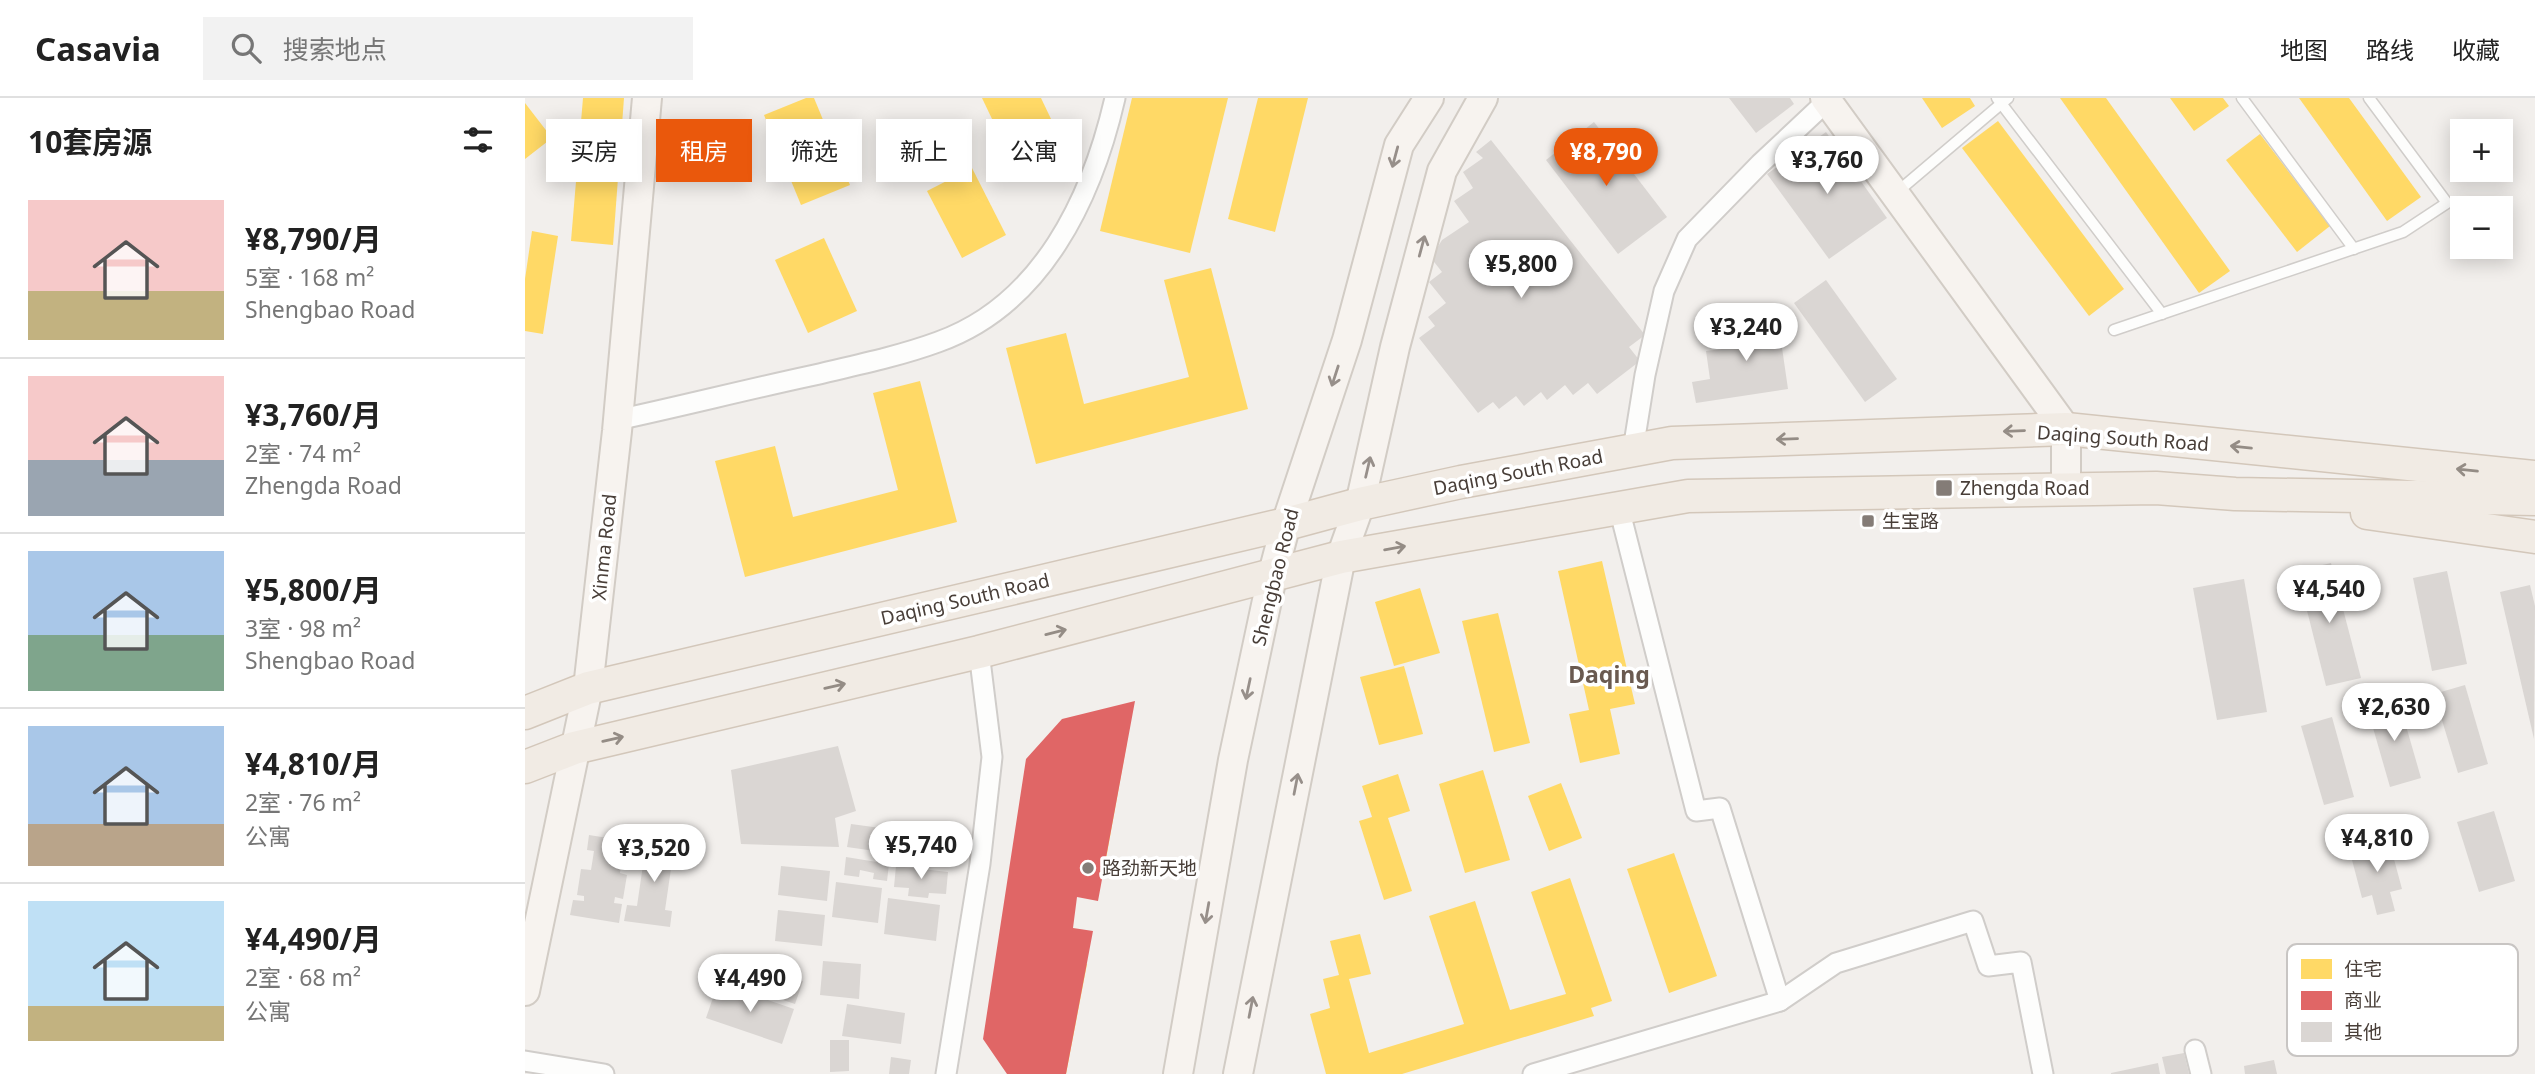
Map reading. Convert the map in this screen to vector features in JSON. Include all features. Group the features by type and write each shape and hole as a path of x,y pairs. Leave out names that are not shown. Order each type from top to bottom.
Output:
{"main road":[{"name":"Xinma Road","path":"525,992 588,688 617,420 647,98"},
{"name":"Shengbao Road","path":"1178,1074 1233,760 1272,577 1286,524 1347,341 1399,145 1429,98"},
{"path":"1238,1074 1341,557 1360,504 1395,347 1442,171 1483,98"},
{"path":"1826,100 2066,429 2066,488"},
{"name":"Daqing South Road","path":"525,713 588,688 1286,524 1360,504 1461,482 1672,443 2066,429 2535,477"},
{"path":"525,767 574,748 979,652 1341,557 1688,496 2156,488 2235,494 2535,499"},
{"path":"2235,494 2533,537"}],"street":[{"path":"617,420 857,365 940,341 972,326 1001,306 1027,283 1071,222 1098,160 1115,98"},
{"path":"1633,450 1645,375 1664,290 1687,239 1826,100"},
{"path":"1619,508 1696,811 1720,808 1780,1001"},
{"path":"946,1074 980,864 992,757 979,652"},
{"path":"1534,1074 1780,1001 1836,963 1973,920 1988,966 2021,962 2043,1074"},
{"path":"2195,1050 2201,1074"},
{"path":"525,1061 604,1074"}],"lane":[{"path":"2242,98 2354,249"},
{"path":"2114,330 2403,232 2447,203 2369,98"},
{"path":"1895,193 2002,100 2162,314"}],"building: 住宅":[{"path":"583,98 624,98 622,119 581,119"},
{"path":"806,98 814,98 823,119 766,120 764,115"},
{"path":"982,98 1041,98 1051,119 992,119"},
{"path":"1132,98 1228,98 1190,253 1100,231"},
{"path":"1258,98 1308,98 1275,232 1228,219"},
{"path":"1922,98 1970,98 1975,106 1942,128"},
{"path":"2060,98 2106,98 2230,271 2199,293"},
{"path":"2170,98 2223,98 2229,106 2194,131"},
{"path":"2299,98 2349,98 2421,197 2387,221"},
{"path":"525,103 546,130 546,143 525,159"},
{"path":"1998,121 2124,289 2089,316 1962,148"},
{"path":"2260,134 2330,226 2297,252 2226,160"},
{"path":"972,168 1006,235 962,258 927,191 945,182 972,182"},
{"path":"576,182 618,182 613,245 571,241"},
{"path":"792,182 849,182 850,185 801,205"},
{"path":"532,231 558,236 543,334 525,331 525,279"},
{"path":"824,238 857,311 808,333 775,260"},
{"path":"1211,268 1248,409 1036,464 1006,348 1066,333 1084,404 1189,377 1164,280"},
{"path":"920,381 957,522 745,577 715,461 775,446 793,517 898,490 873,393"},
{"path":"1602,561 1635,704 1610,709 1620,754 1580,763 1569,714 1589,710 1558,571"},
{"path":"1420,588 1440,653 1394,666 1375,602"},
{"path":"1498,613 1530,743 1494,752 1462,621"},
{"path":"1404,666 1423,734 1379,745 1360,677"},
{"path":"1080,733 1127,742 1104,870 1057,862"},
{"path":"1483,770 1510,860 1465,873 1439,784"},
{"path":"1398,774 1410,811 1388,818 1412,891 1384,900 1359,821 1372,817 1362,786"},
{"path":"1561,783 1582,838 1549,851 1528,796"},
{"path":"1674,853 1717,976 1669,993 1627,869"},
{"path":"1570,878 1612,1001 1591,1008 1594,1016 1402,1074 1326,1074 1310,1014 1330,1008 1323,979 1339,975 1330,941 1360,934 1371,974 1349,979 1369,1053 1464,1024 1429,916 1475,901 1510,1010 1566,994 1531,892"},
{"path":"1040,955 1087,964 1066,1074 1017,1074"}],"building: 商业":[{"path":"1135,701 1098,901 1077,897 1073,928 1093,931 1066,1074 1007,1074 983,1039 1026,759 1062,719"}],"building: 其他":[{"path":"1729,98 1790,98 1794,104 1756,133"},
{"path":"1594,122 1667,217 1618,254 1546,160"},
{"path":"1826,132 1887,218 1829,259 1767,174"},
{"path":"1491,140 1645,335 1629,347 1640,361 1597,394 1588,383 1573,395 1565,385 1547,400 1541,392 1524,406 1516,396 1499,409 1493,402 1478,413 1419,338 1435,326 1428,317 1446,303 1429,282 1442,272 1431,258 1442,240 1469,222 1454,201 1473,188 1463,172 1483,158 1476,152"},
{"path":"1826,280 1897,379 1865,402 1794,303"},
{"path":"1777,313 1788,389 1696,403 1692,382 1710,379 1706,351 1738,347 1733,320"},
{"path":"2331,563 2361,678 2326,686 2297,571"},
{"path":"2447,571 2467,664 2432,671 2413,578"},
{"path":"2244,579 2267,712 2217,720 2193,588"},
{"path":"2530,585 2535,606 2534,739 2500,592"},
{"path":"2465,685 2488,764 2458,773 2434,694"},
{"path":"2398,698 2421,778 2390,787 2367,707"},
{"path":"2332,717 2354,797 2324,805 2301,726"},
{"path":"838,746 856,811 835,818 839,847 741,844 731,770"},
{"path":"2494,811 2515,881 2479,892 2457,822"},
{"path":"851,824 947,837 944,860 901,854 900,859 881,857 882,852 847,847"},
{"path":"2376,833 2381,851 2391,848 2402,889 2390,892 2395,911 2377,915 2372,895 2362,898 2352,860 2364,858 2359,837"},
{"path":"589,835 633,842 630,860 622,859 620,873 627,875 623,899 615,897 614,903 622,904 619,923 570,915 573,900 584,901 584,896 577,895 581,869 591,870 594,851 587,850"},
{"path":"641,840 682,846 679,863 672,862 665,910 672,911 670,927 624,921 627,905 637,906 644,858 639,857"},
{"path":"846,857 889,864 887,881 873,879 874,873 860,870 859,877 844,875"},
{"path":"781,866 830,871 827,901 778,895"},
{"path":"896,866 948,872 946,894 929,893 928,898 908,896 909,888 894,887"},
{"path":"836,882 882,888 878,923 832,917"},
{"path":"888,898 940,905 936,941 884,934"},
{"path":"778,910 825,915 822,946 775,941"},
{"path":"728,955 803,981 795,1004 720,979"},
{"path":"823,961 861,964 859,999 820,995"},
{"path":"718,983 794,1009 782,1044 706,1018"},
{"path":"847,1004 905,1013 901,1044 842,1036"},
{"path":"830,1040 849,1040 849,1071 830,1072"},
{"path":"2184,1053 2189,1074 2166,1074 2162,1057"},
{"path":"891,1057 911,1060 909,1074 889,1074"},
{"path":"2274,1060 2277,1074 2245,1074 2244,1066"},
{"path":"2158,1063 2160,1074 2111,1074 2111,1073"}],"place":[{"name":"Zhengda Road","path":"1944,488"},
{"name":"生宝路","path":"1868,521"},
{"name":"路劲新天地","path":"1088,868"}],"district":[{"name":"Daqing","path":"1609,674"}]}
